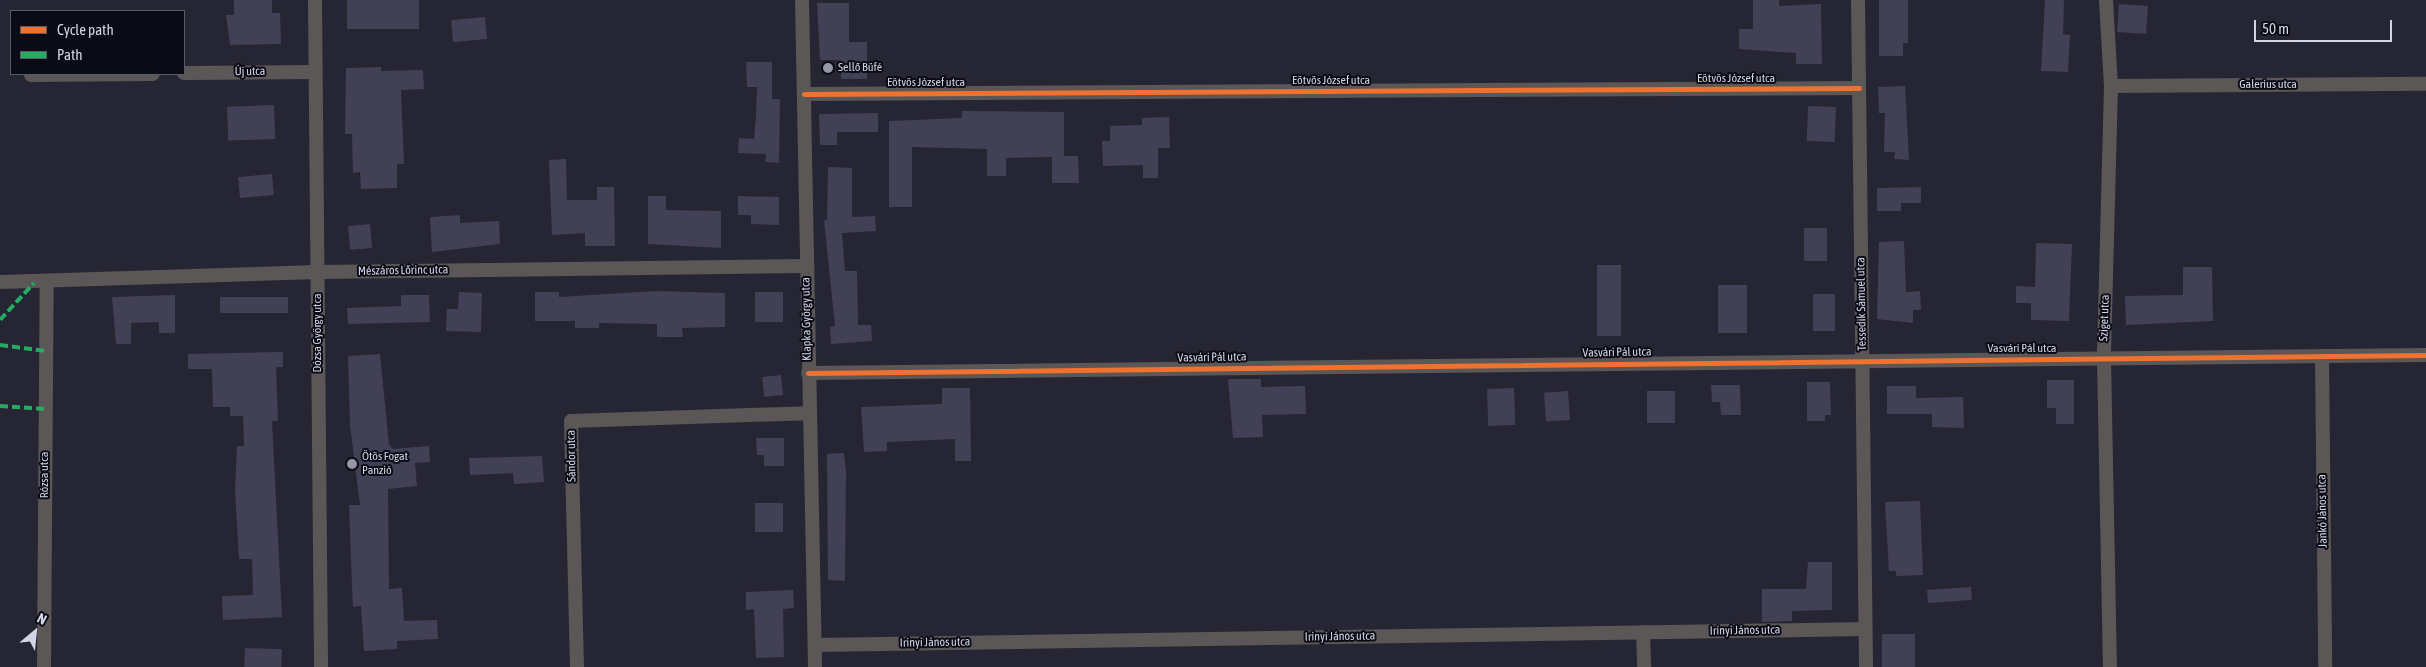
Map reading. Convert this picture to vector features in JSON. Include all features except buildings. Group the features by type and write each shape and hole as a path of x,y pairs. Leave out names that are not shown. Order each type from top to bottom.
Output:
{"street":[{"name":"Dózsa György utca","path":"315,0 320,667"},
{"name":"Klapka György utca","path":"802,0 807,412 815,667"},
{"name":"Tessedik Sámuel utca","path":"1858,0 1866,667"},
{"name":"Sziget utca","path":"2106,0 2111,86 2104,358 2110,667"},
{"name":"Új utca","path":"185,73 315,72"},
{"name":"Galerius utca","path":"2111,86 2426,84"},
{"name":"Eötvös József utca","path":"804,94 1859,88"},
{"name":"Mészáros Lőrinc utca","path":"0,282 47,283 318,272 806,266"},
{"name":"Rózsa utca","path":"44,667 47,283"},
{"name":"Vasvári Pál utca","path":"808,373 2426,355"},
{"name":"Jankó János utca","path":"2322,356 2325,667"},
{"name":"Sándor utca","path":"577,667 571,421 807,412"},
{"name":"Irinyi János utca","path":"815,645 1865,628"},
{"path":"1643,632 1644,667"}],"marked path":[{"path":"0,320 34,283"},
{"path":"0,345 46,351"},
{"path":"0,406 46,409"}],"cycle path":[{"path":"804,94 1859,88"},
{"path":"808,373 2426,355"}],"place":[{"name":"Sellő Büfé","path":"828,68"},
{"name":"Ötös Fogat Panzió","path":"352,464"}]}
